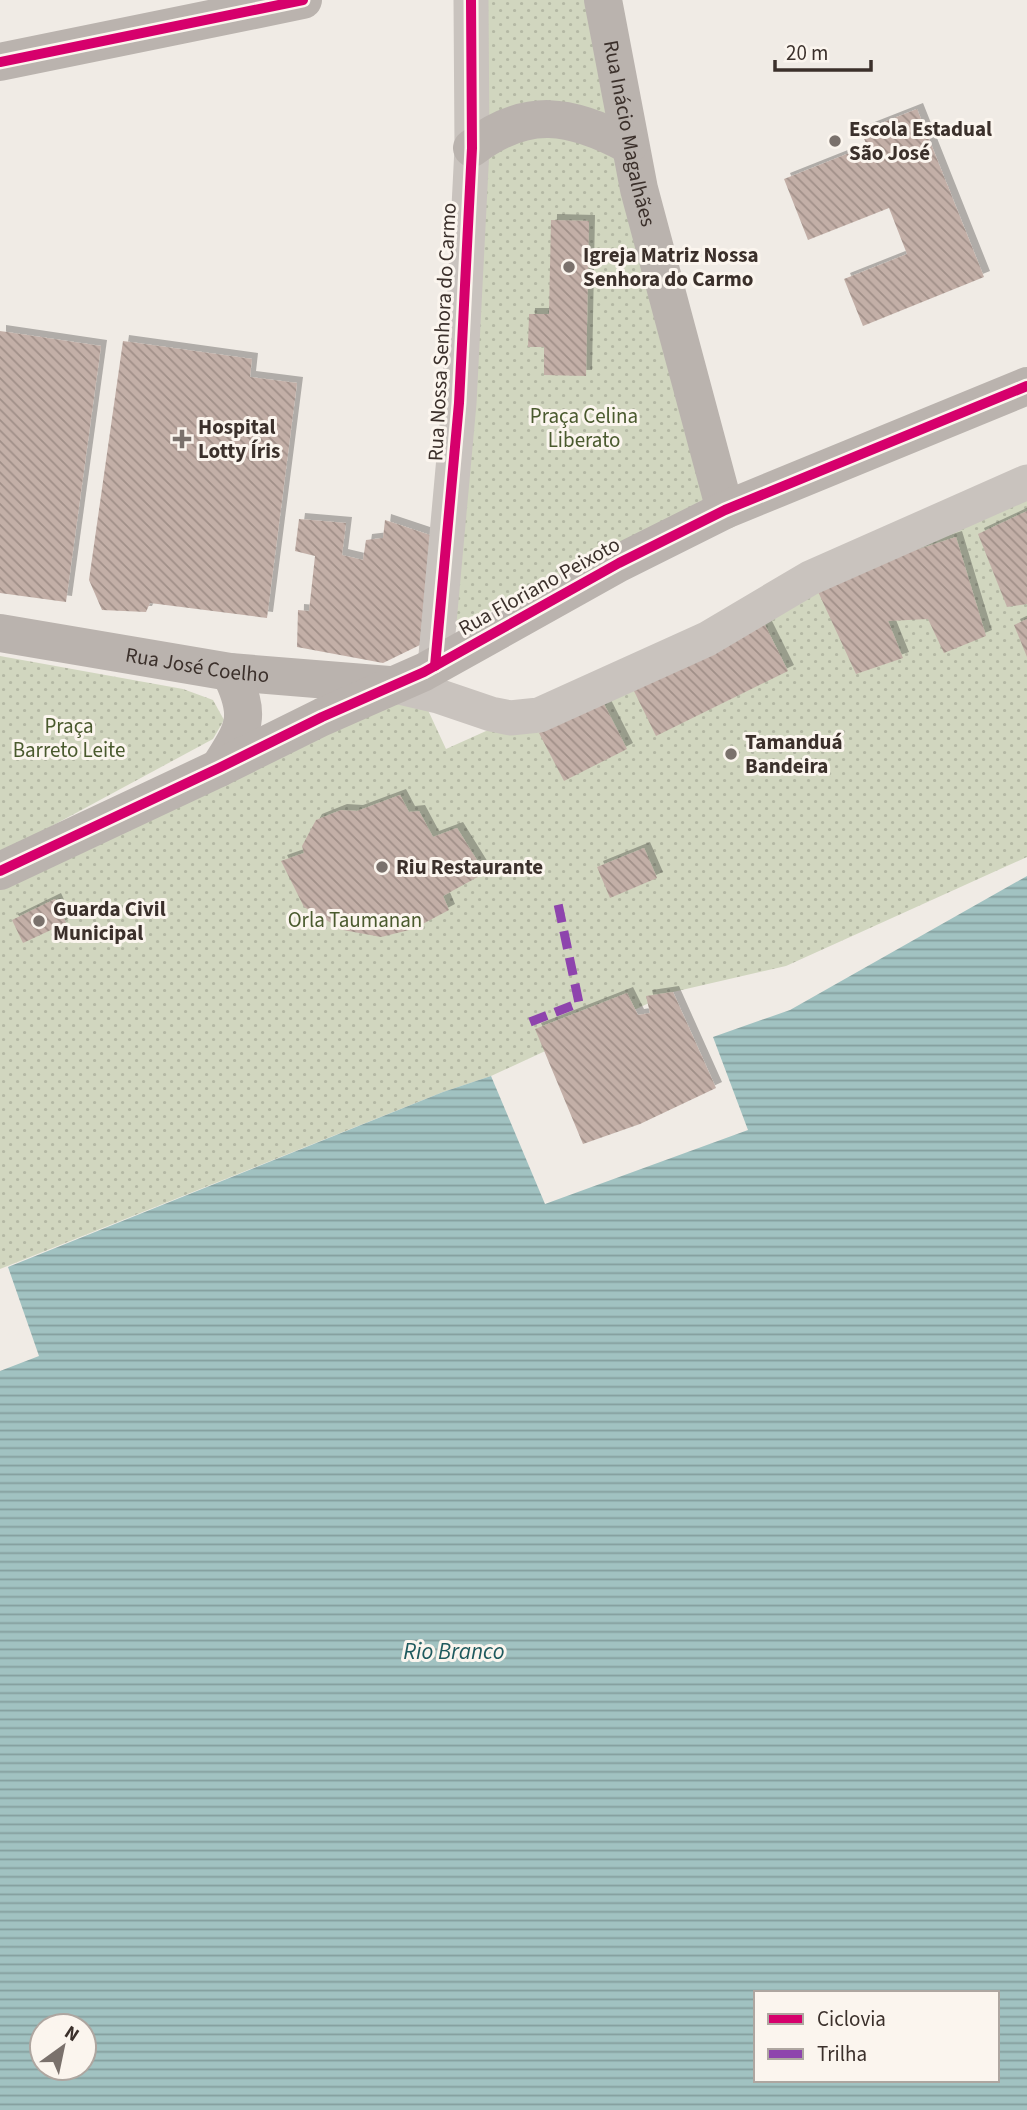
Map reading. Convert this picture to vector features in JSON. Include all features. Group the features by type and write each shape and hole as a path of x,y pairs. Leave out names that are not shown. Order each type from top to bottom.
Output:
{"street":[{"path":"0,62 303,0"},
{"name":"Rua Nossa Senhora do Carmo","path":"435,666 459,402 472,148 471,0"},
{"name":"Rua Inácio Magalhães","path":"603,0 629,145 725,510"},
{"path":"472,148 493,132 521,122 559,118 598,128 629,145"},
{"name":"Rua Floriano Peixoto","path":"0,871 322,717 395,686 619,563 725,510 1027,386"},
{"path":"395,686 439,696 510,718 539,715 707,639 810,578 1027,482"},
{"name":"Rua José Coelho","path":"0,633 230,672 395,686"},
{"path":"219,768 233,747 244,719 244,703 230,672"}],"green space":[{"name":"Praça Celina Liberato","path":"465,0 612,0 734,500 452,629"},
{"name":"Orla Taumanan","path":"1027,487 1027,857 786,966 673,992 491,1076 443,1092 0,1269 0,873 414,680 446,749"},
{"name":"Praça Barreto Leite","path":"0,656 183,689 213,700 224,720 213,739 0,854"}],"water":[{"name":"Rio Branco","path":"1027,876 1027,2110 0,2110 0,1371 39,1356 8,1267 443,1092 491,1076 545,1204 748,1130 713,1037 790,1010"}],"building":[{"path":"917,109 984,277 863,326 844,279 907,254 889,208 808,240 784,179 867,146 861,131"},
{"name":"Igreja Matriz Nossa Senhora do Carmo","path":"551,220 589,221 586,376 544,375 544,347 528,347 529,314 549,314"},
{"path":"0,331 101,346 66,602 0,593"},
{"path":"123,341 252,359 250,377 297,383 267,618 150,603 146,612 102,610 89,580"},
{"path":"1027,511 1027,604 1007,607 978,534"},
{"path":"299,519 346,523 342,555 363,560 366,540 383,538 385,520 433,536 420,645 383,663 297,647 298,610 309,611 315,556 295,551"},
{"path":"956,537 986,636 944,653 928,619 888,621 903,658 856,674 814,583"},
{"path":"1027,619 1027,657 1014,625"},
{"path":"764,623 788,671 656,736 632,687"},
{"path":"602,700 627,749 564,781 539,733"},
{"name":"Riu Restaurante","path":"400,795 409,812 419,811 433,837 457,828 485,873 443,896 449,910 413,929 381,937 343,930 304,907 281,861 304,853 302,846 316,820 341,810 357,811"},
{"path":"644,848 657,878 610,898 597,867"},
{"name":"Guarda Civil Municipal","path":"55,899 66,923 23,943 12,920"},
{"path":"673,992 716,1088 640,1124 583,1144 535,1029 627,993 638,1015 650,1013 646,996"}],"marked path":[{"path":"530,1022 579,1003 557,899"}],"cycle path":[{"path":"0,62 303,0"},
{"path":"435,666 459,403 472,148 471,0"},
{"path":"0,871 322,717 424,672 619,563 725,510 1027,386"}],"place":[{"name":"Escola Estadual São José","path":"835,141"},
{"name":"Igreja Matriz Nossa Senhora do Carmo","path":"569,267"},
{"name":"Hospital Lotty Íris","path":"182,439"},
{"name":"Tamanduá Bandeira","path":"731,754"},
{"name":"Riu Restaurante","path":"382,867"},
{"name":"Guarda Civil Municipal","path":"39,921"}]}
